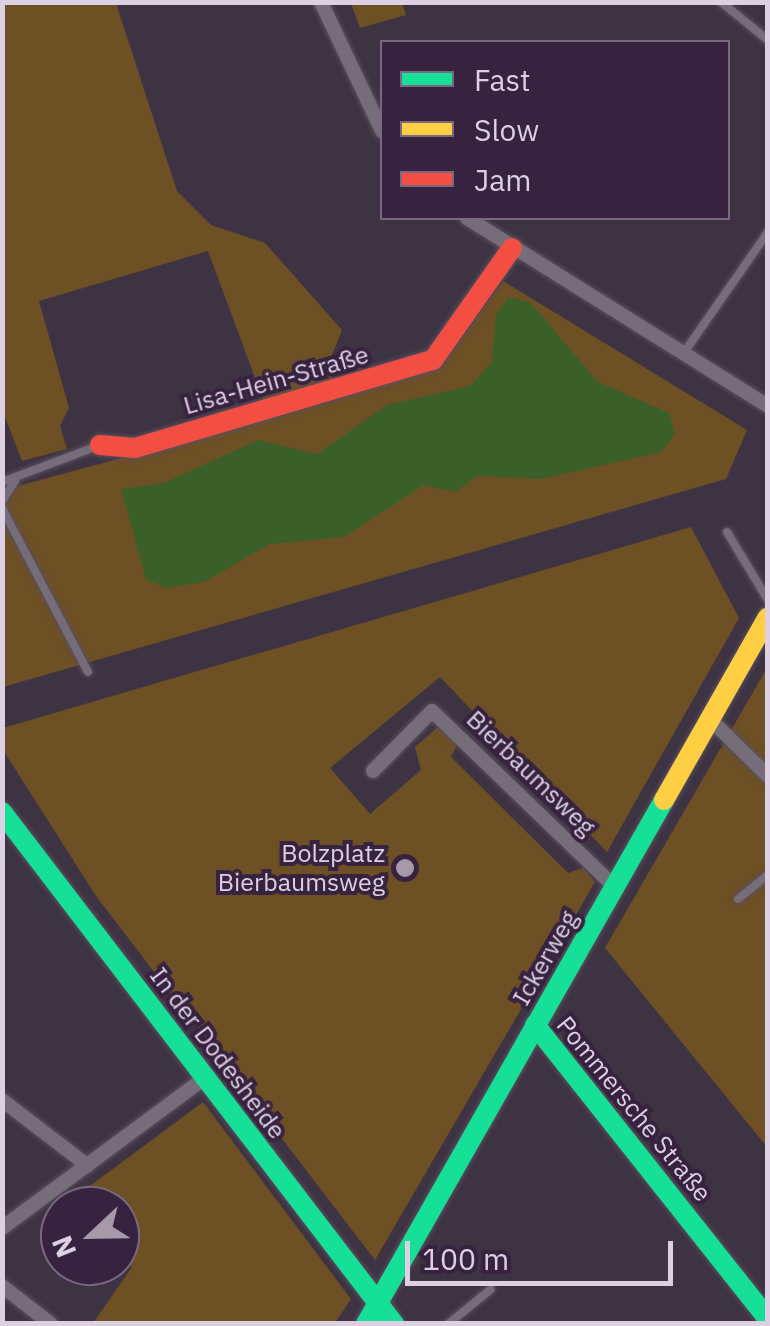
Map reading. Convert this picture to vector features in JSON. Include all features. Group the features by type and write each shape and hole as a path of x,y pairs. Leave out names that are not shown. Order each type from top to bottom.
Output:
{"street":[{"path":"320,2 380,127"},
{"path":"470,220 768,406"},
{"name":"Lisa-Hein-Straße","path":"100,446 136,448 433,360 512,248"},
{"name":"Ickerweg","path":"366,1324 768,617"},
{"name":"Bierbaumsweg","path":"373,771 432,711 615,887"},
{"path":"710,718 768,776"},
{"name":"In der Dodesheide","path":"2,812 394,1324"},
{"name":"Pommersche Straße","path":"535,1025 768,1319"},
{"path":"2,1228 205,1078"},
{"path":"2,1100 88,1166"},
{"path":"2,1286 51,1324"}],"lane":[{"path":"721,2 768,40"},
{"path":"683,354 768,232"},
{"name":"Lisa-Hein-Straße","path":"2,482 100,446"},
{"path":"23,476 2,504 88,672"},
{"path":"727,532 768,600"},
{"path":"738,899 768,876"},
{"path":"448,1324 491,1289"}],"shaded area":[{"path":"2,3 116,3 177,191 211,225 265,243 342,330 328,365 338,399 441,367 503,281 747,430 726,479 3,687 3,490 270,418 208,251 39,301 69,408 60,426 67,449 22,461 2,409"},
{"path":"351,3 402,3 406,15 360,28"},
{"path":"509,297 531,303 598,382 669,413 675,433 662,452 540,479 477,476 455,492 424,485 344,537 270,544 204,582 166,588 146,579 121,489 164,483 258,440 317,454 387,405 470,386 492,362 496,315"},
{"path":"691,527 739,618 607,852 440,677 330,768 370,814 421,770 415,747 438,727 457,745 451,757 568,873 583,868 595,882 375,1260 96,896 3,750 3,728"},
{"path":"767,668 767,1147 605,948"},
{"path":"203,1102 351,1299 335,1323 93,1323 119,1286 140,1286 140,1186 90,1186"}],"traffic: fast":[{"path":"366,1324 664,800"},
{"path":"2,812 394,1324"},
{"path":"535,1025 768,1319"}],"traffic: slow":[{"path":"664,800 768,617"}],"traffic: jam":[{"path":"100,445 135,448 433,360 512,248"}],"place":[{"name":"Bolzplatz Bierbaumsweg","path":"405,868"}]}
